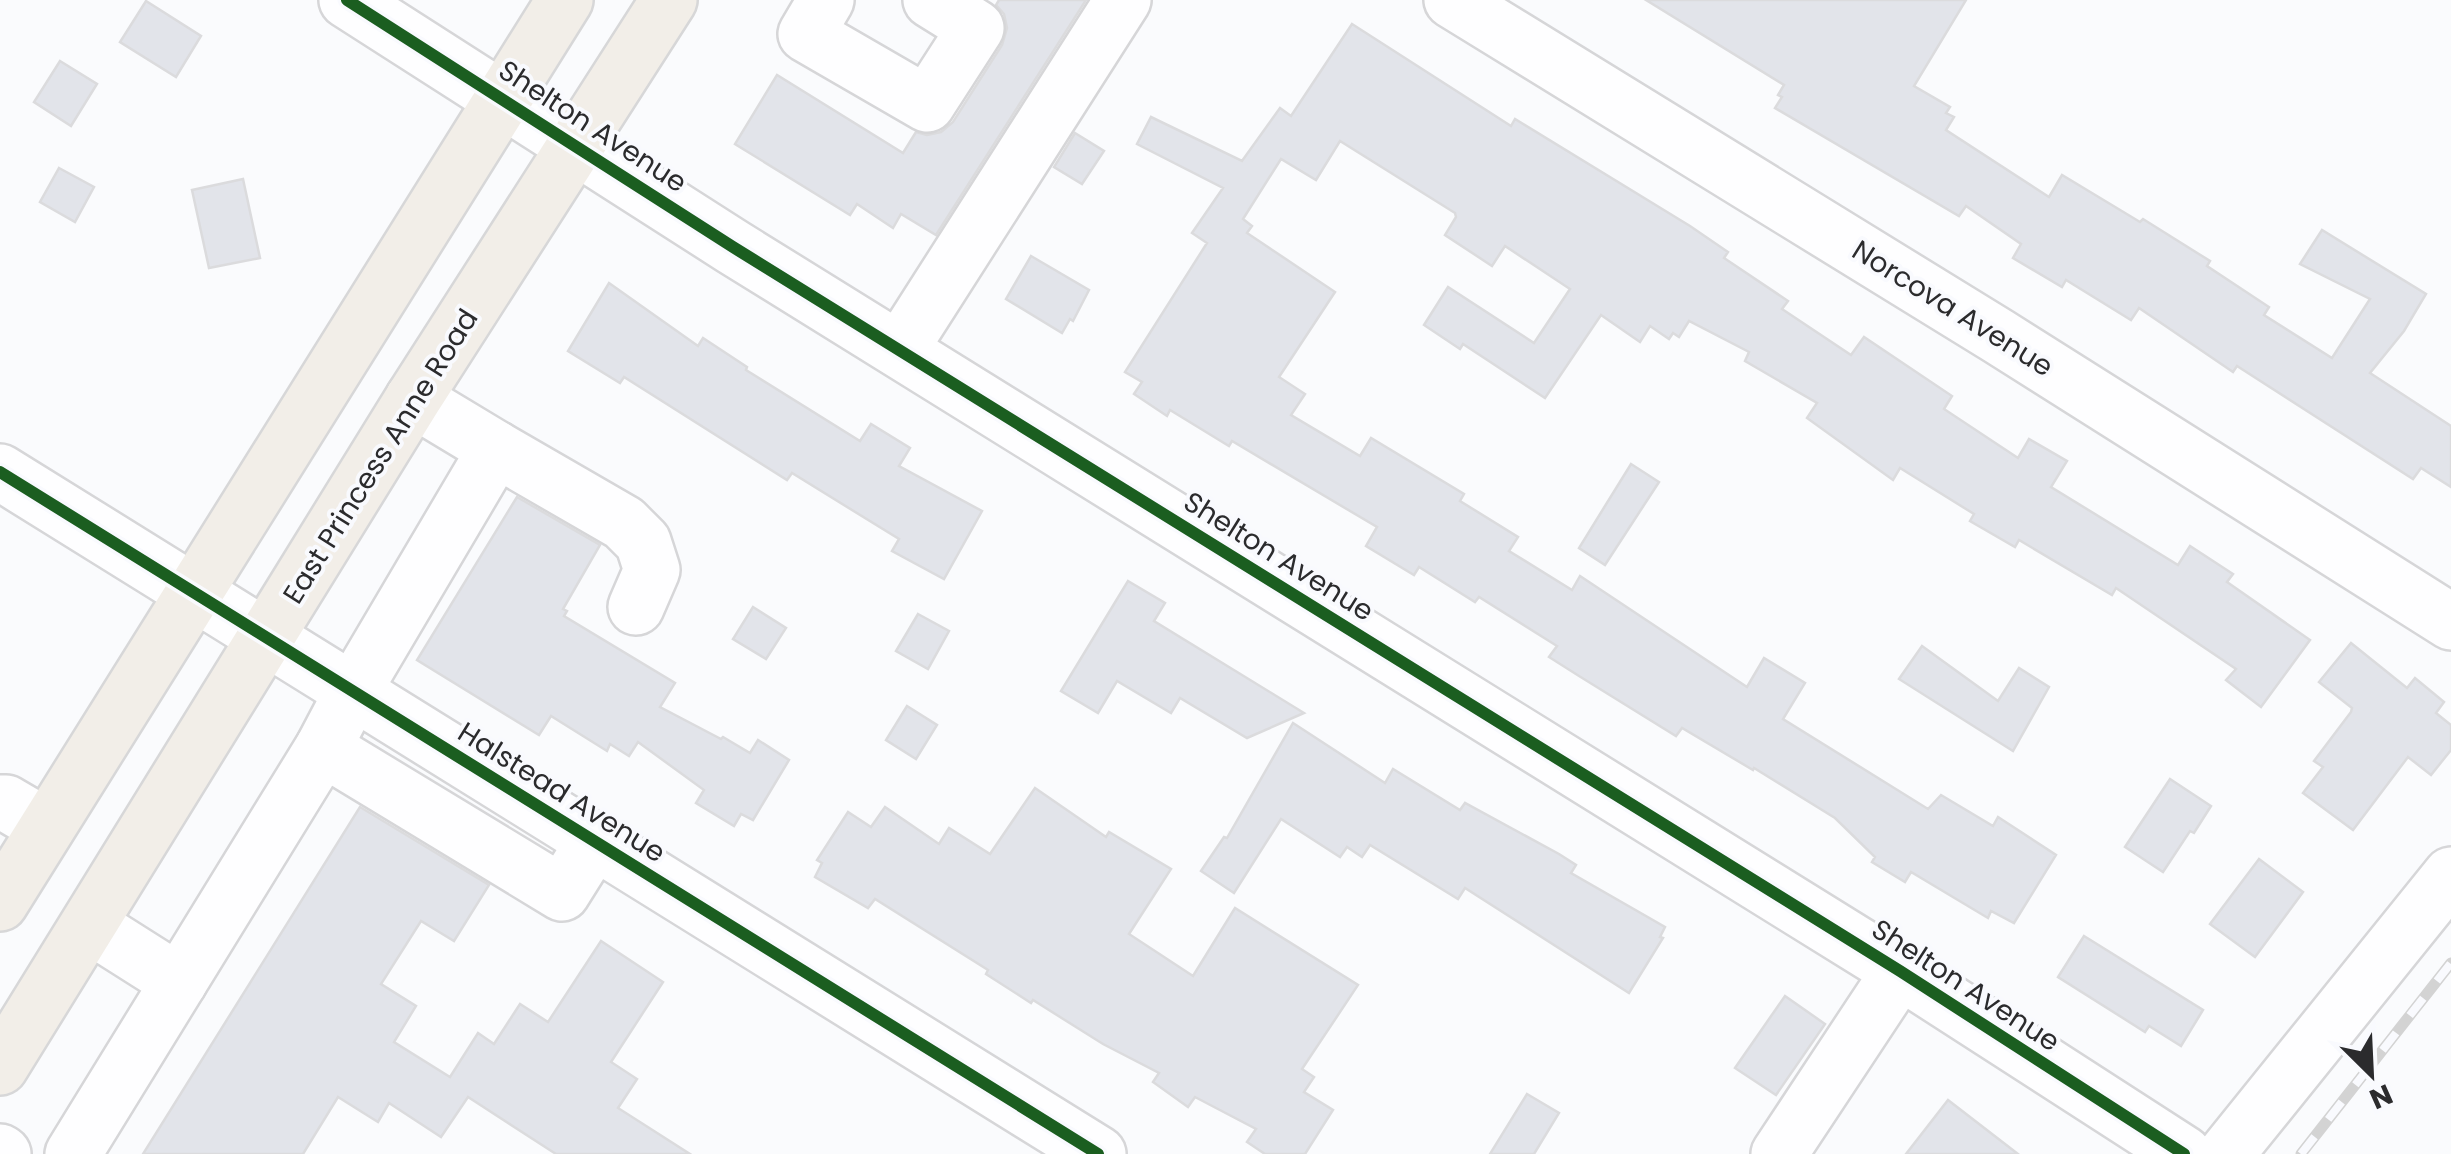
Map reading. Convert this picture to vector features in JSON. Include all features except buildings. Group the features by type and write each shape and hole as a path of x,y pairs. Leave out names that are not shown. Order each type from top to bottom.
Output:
{"main road":[{"path":"0,903 24,815 193,594 565,0"},
{"name":"East Princess Anne Road","path":"0,1067 413,399 669,0"}],"street":[{"name":"Shelton Avenue","path":"347,0 733,247 1900,971 2184,1154"},
{"path":"826,0 806,34 927,104 976,28 931,0"},
{"path":"900,349 1123,0"},
{"name":"Norcova Avenue","path":"1452,0 1998,336 2451,622"},
{"path":"413,399 624,524 643,542 652,570 636,607"},
{"path":"73,1154 323,748 496,449"},
{"name":"Halstead Avenue","path":"0,472 1098,1154"},
{"path":"323,748 562,892 594,842"},
{"path":"2226,1154 2451,876"},
{"path":"89,925 180,982"},
{"path":"1779,1154 1900,971"}],"railway":[{"path":"2301,1154 2451,963"}],"cycle path":[{"path":"347,0 733,247 1900,971 2184,1154"},
{"path":"0,472 1098,1154"}]}
